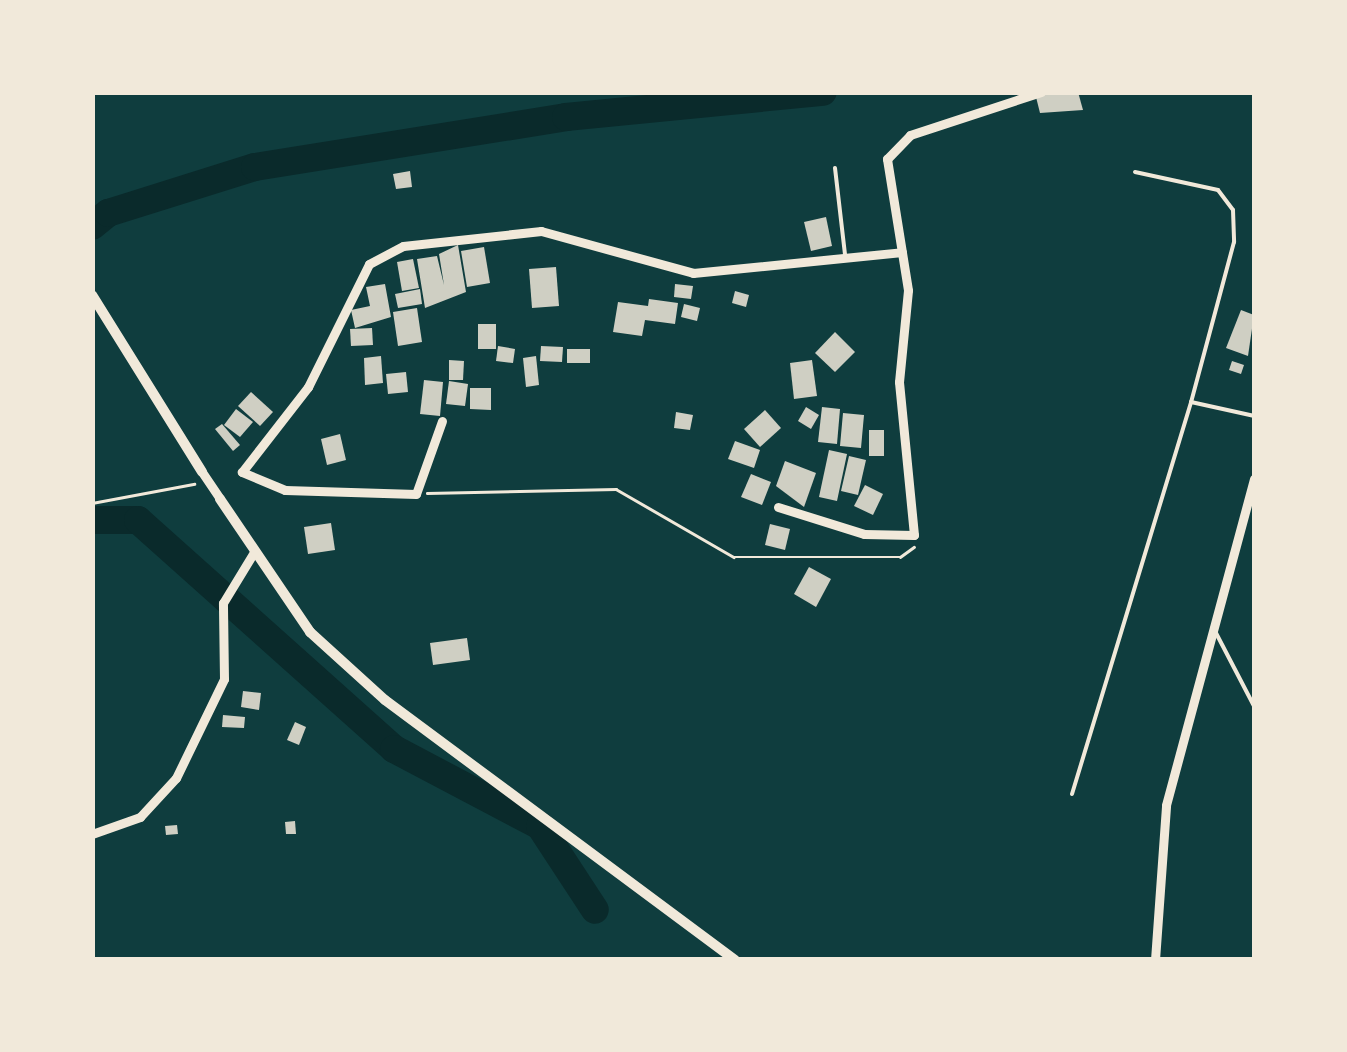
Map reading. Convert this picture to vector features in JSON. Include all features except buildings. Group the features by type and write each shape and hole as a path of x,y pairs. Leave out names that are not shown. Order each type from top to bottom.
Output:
{"street":[{"path":"778,507 864,534 914,535 899,382 909,332 902,252 886,166 892,149 1041,92"},
{"path":"442,421 416,494 285,490 242,472 308,387 360,278 382,253 541,231 693,272 902,252"},
{"path":"92,295 254,552 310,632 384,700 735,960"},
{"path":"1155,960 1166,805 1211,624 1254,479"},
{"path":"92,834 140,817 176,778 224,678 223,603 254,552"}],"lane":[{"path":"834,168 845,259"},
{"path":"1072,794 1191,402 1234,242 1233,210 1218,190 1136,172"},
{"path":"1191,402 1254,416"},
{"path":"1211,624 1254,706"}],"path":[{"path":"92,502 207,476"},
{"path":"416,494 616,489 734,557 900,557 913,551 914,535"}],"waterway":[{"path":"92,226 108,213 255,167 566,117 823,92"},
{"path":"92,520 138,520 394,749 540,826 595,910"}]}
